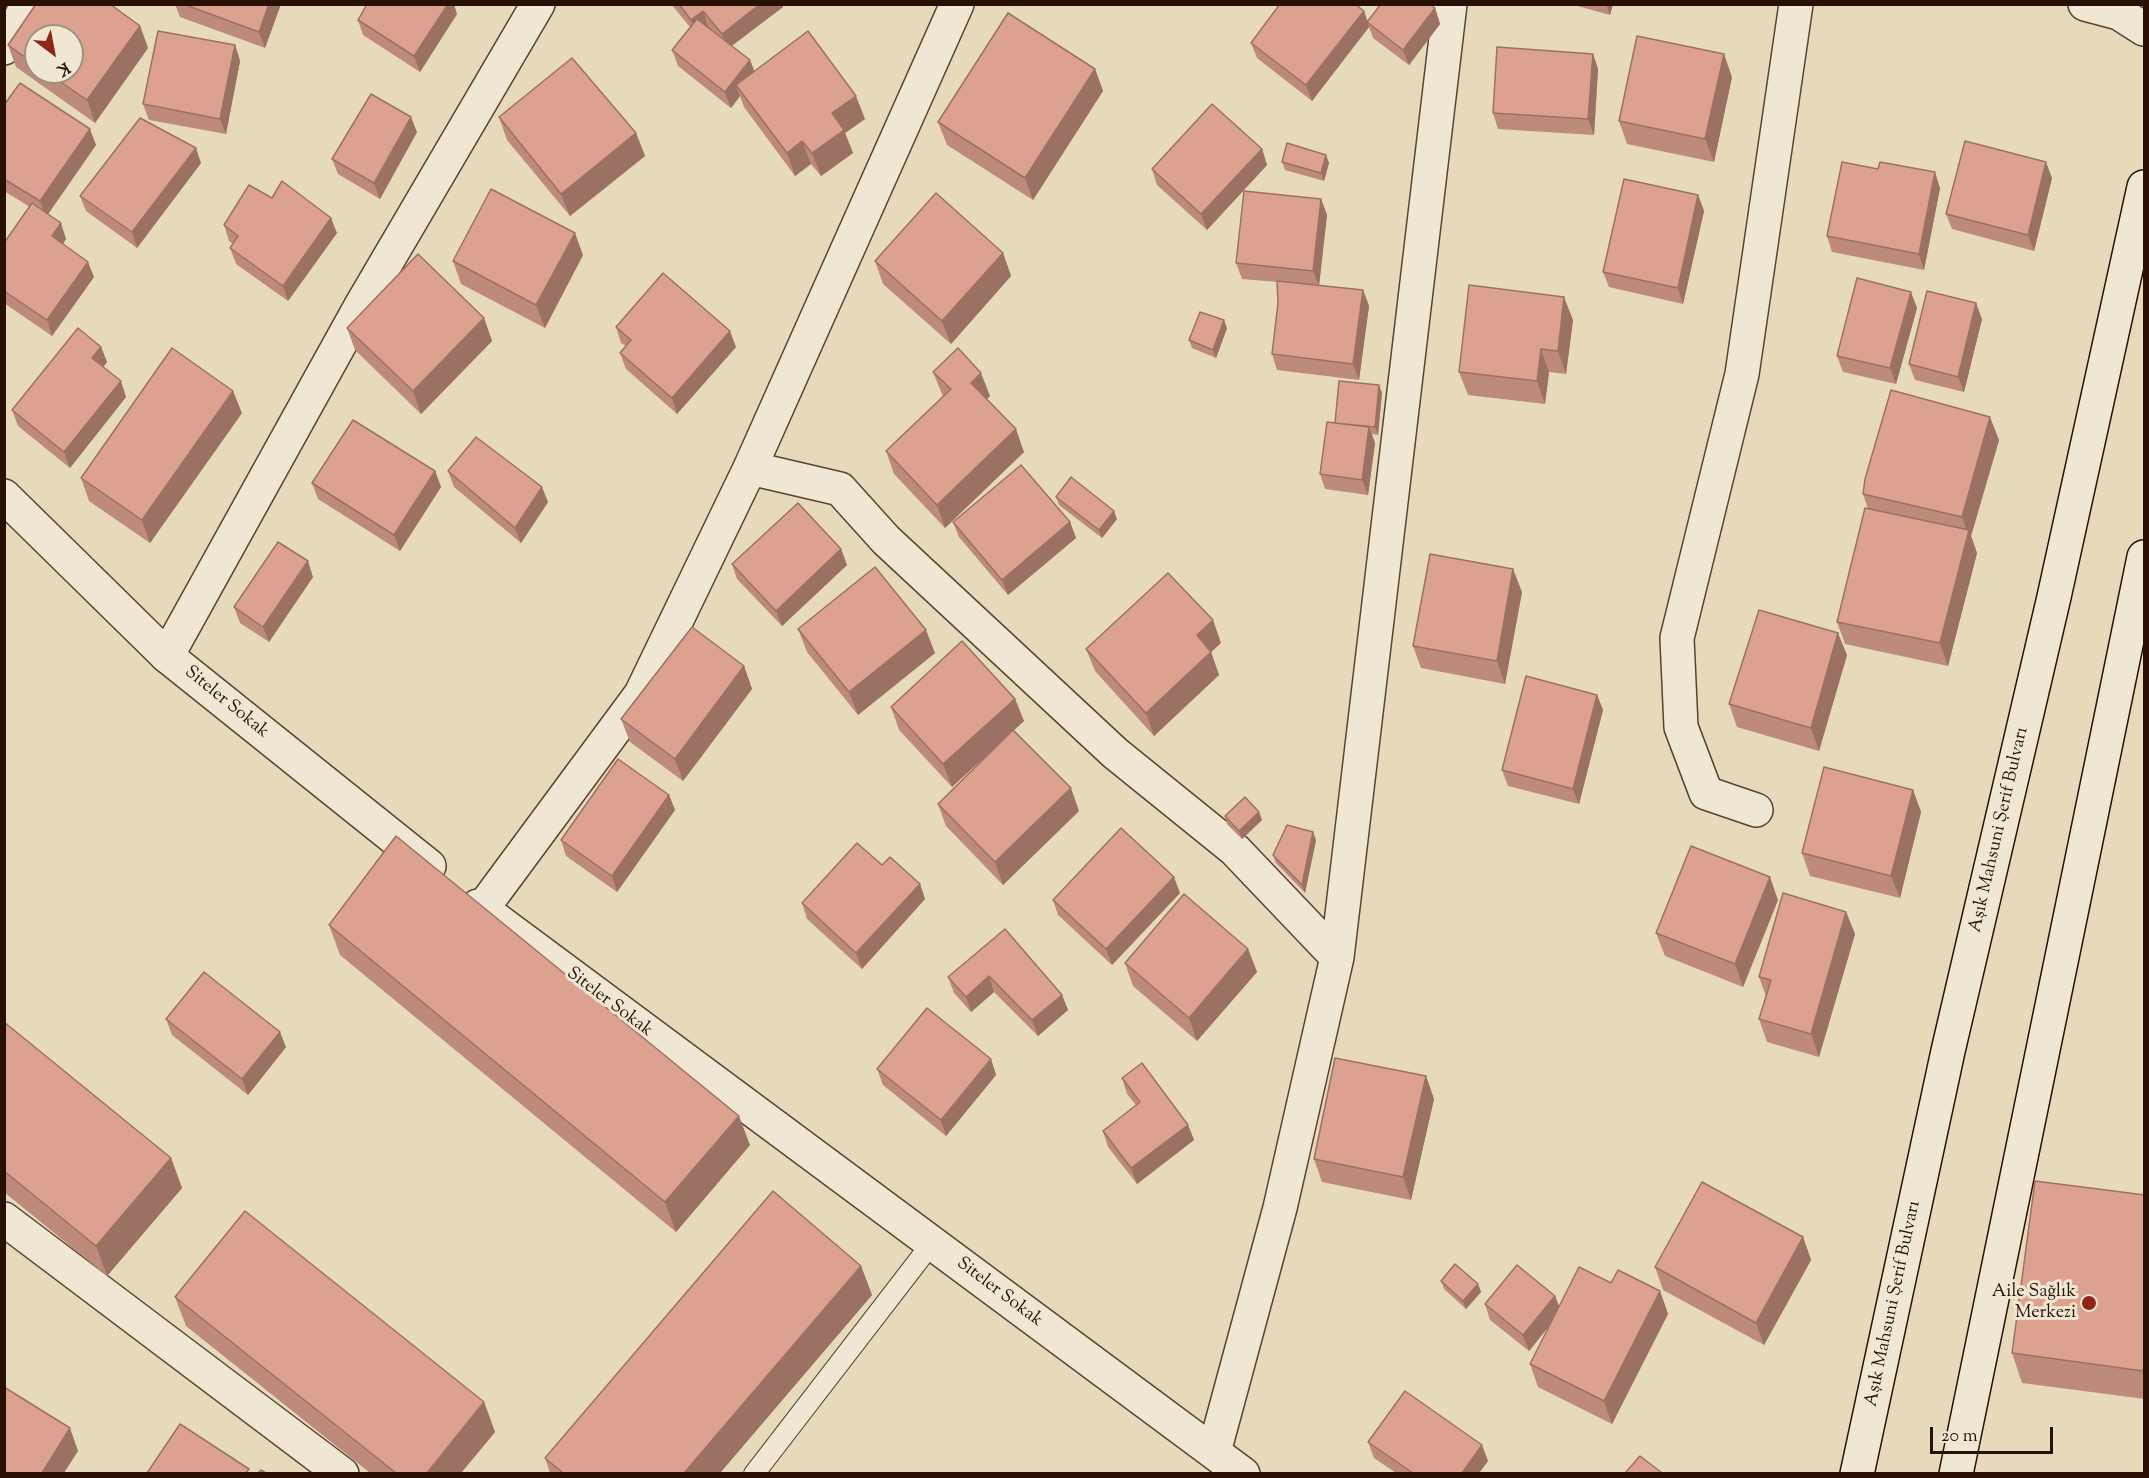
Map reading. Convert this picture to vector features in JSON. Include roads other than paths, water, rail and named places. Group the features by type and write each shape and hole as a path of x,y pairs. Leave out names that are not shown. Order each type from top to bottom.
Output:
{"street":[{"path":"4,48 27,4"},
{"path":"167,656 362,304 538,4"},
{"path":"482,909 641,694 750,468 957,4"},
{"path":"1214,1452 1280,1208 1337,957 1450,4"},
{"path":"1756,810 1706,793 1681,727 1677,638 1742,374 1796,4"},
{"path":"2085,4 2119,13 2145,29"},
{"name":"Aşık Mahsuni Şerif Bulvarı","path":"1857,1473 1948,1052 2054,597 2145,187"},
{"path":"750,468 840,489 886,540 1115,753 1235,850 1337,957"},
{"name":"Siteler Sokak","path":"4,496 167,656 482,909 1243,1473"},
{"path":"1956,1473 2145,557"},
{"path":"4,1219 342,1473"}],"lane":[{"path":"754,1473 932,1243"}],"place":[{"name":"Aile Sağlık Merkezi","path":"2089,1303"}]}
